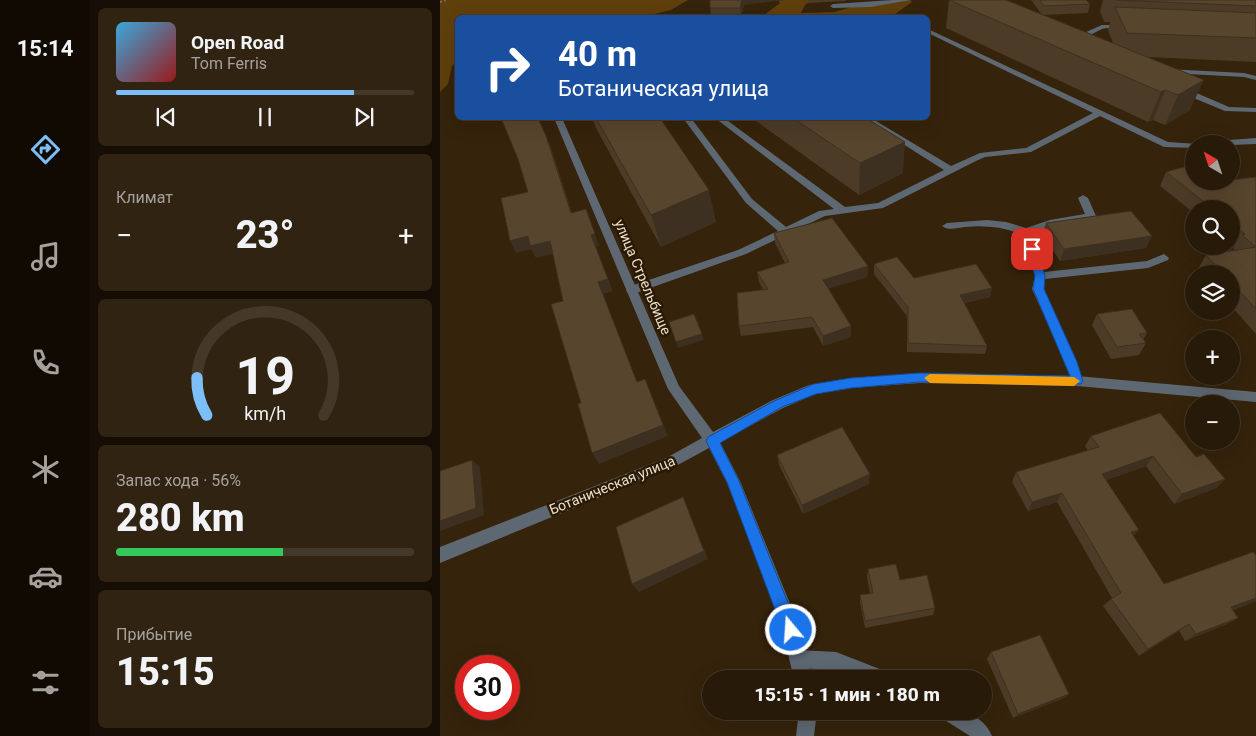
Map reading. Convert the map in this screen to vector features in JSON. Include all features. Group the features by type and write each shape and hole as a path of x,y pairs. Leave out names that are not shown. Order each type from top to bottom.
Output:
{"street":[{"path":"833,6 870,5 908,0"},
{"path":"1075,45 1067,42 1098,28 1132,27"},
{"path":"930,32 1167,145 1185,145"},
{"path":"1161,71 1244,75 1256,78"},
{"path":"1178,88 1228,109 1256,110"},
{"path":"632,290 742,252 823,213 880,206 983,155 1028,150 1099,113"},
{"name":"улица Стрельбище","path":"559,120 674,389 712,441 733,481 787,616 801,670"},
{"path":"688,120 749,201 784,231"},
{"path":"722,120 842,210"},
{"path":"869,120 951,170"},
{"path":"1240,142 1256,141"},
{"path":"1026,232 1041,224 1054,224 1092,216 1083,198"},
{"path":"947,226 981,222 1008,224 1026,232 1040,276 1038,289 1071,362 1077,381"},
{"path":"1040,276 1148,264 1164,258"},
{"name":"Ботаническая улица","path":"440,555 671,462 778,404 814,389 851,383 920,378 1077,381 1256,397"},
{"path":"798,659 836,661 860,670"},
{"path":"805,736 807,720"},
{"path":"960,720 983,736"}],"path":[{"path":"440,2 447,0"}],"shaded area":[{"path":"440,0 688,0 671,10 650,15 455,15 455,63 452,66 448,84 440,92"},
{"path":"778,0 812,0 805,5 801,13 834,12 870,2 910,0 912,2 891,15 764,15 780,3"}],"building":[{"path":"710,0 742,0 740,8 710,8"},
{"path":"949,0 1006,0 1204,80 1178,95 1165,90 1161,92"},
{"path":"1040,0 1086,0 1090,4 1044,6"},
{"path":"1116,0 1256,0 1256,6"},
{"path":"1115,7 1256,13 1256,38 1127,33"},
{"path":"502,120 539,120 571,213 586,209 595,234 591,235 608,279 598,282 637,382 645,379 663,425 592,453 578,404 581,403 551,304 563,301 550,241 530,246 528,236 510,241 501,198 528,192 518,159"},
{"path":"597,120 661,120 709,190 651,215"},
{"path":"796,120 869,120 905,142 860,163"},
{"path":"1185,167 1185,187 1166,172"},
{"path":"1256,177 1256,247 1242,235 1245,234 1240,230 1240,200 1202,200 1189,190 1240,190 1240,179"},
{"path":"1131,211 1152,236 1064,249 1046,223"},
{"path":"832,218 868,266 823,280 851,326 823,336 812,317 739,326 737,293 768,289 757,272 789,262 774,233"},
{"path":"1256,247 1256,309 1240,292 1240,265 1215,265 1206,255 1240,255 1240,250"},
{"path":"897,257 914,278 976,264 992,288 960,295 987,346 908,343 908,307 874,264"},
{"path":"1132,309 1147,333 1139,334 1146,343 1117,347 1097,314"},
{"path":"694,314 702,334 676,342 669,322"},
{"path":"1160,413 1185,444 1185,450 1190,450 1196,457 1204,454 1225,479 1182,494 1153,456 1102,474 1139,530 1131,532 1164,584 1253,552 1256,555 1256,598 1231,607 1238,618 1196,634 1189,624 1148,649 1111,599 1121,593 1062,493 1032,502 1016,472 1099,447 1091,436"},
{"path":"842,427 870,474 802,505 777,455"},
{"path":"472,460 476,508 440,521 440,471"},
{"path":"683,497 704,551 632,584 616,527"},
{"path":"896,564 900,580 927,575 935,608 865,621 860,595 873,593 868,569"},
{"path":"1040,635 1069,694 1018,714 991,652"}],"slow traffic":[{"path":"930,378 1074,381"}],"route":[{"path":"791,630 733,481 712,441 778,404 814,389 851,383 920,378 1077,381 1071,362 1038,289 1040,276 1032,249"}]}
